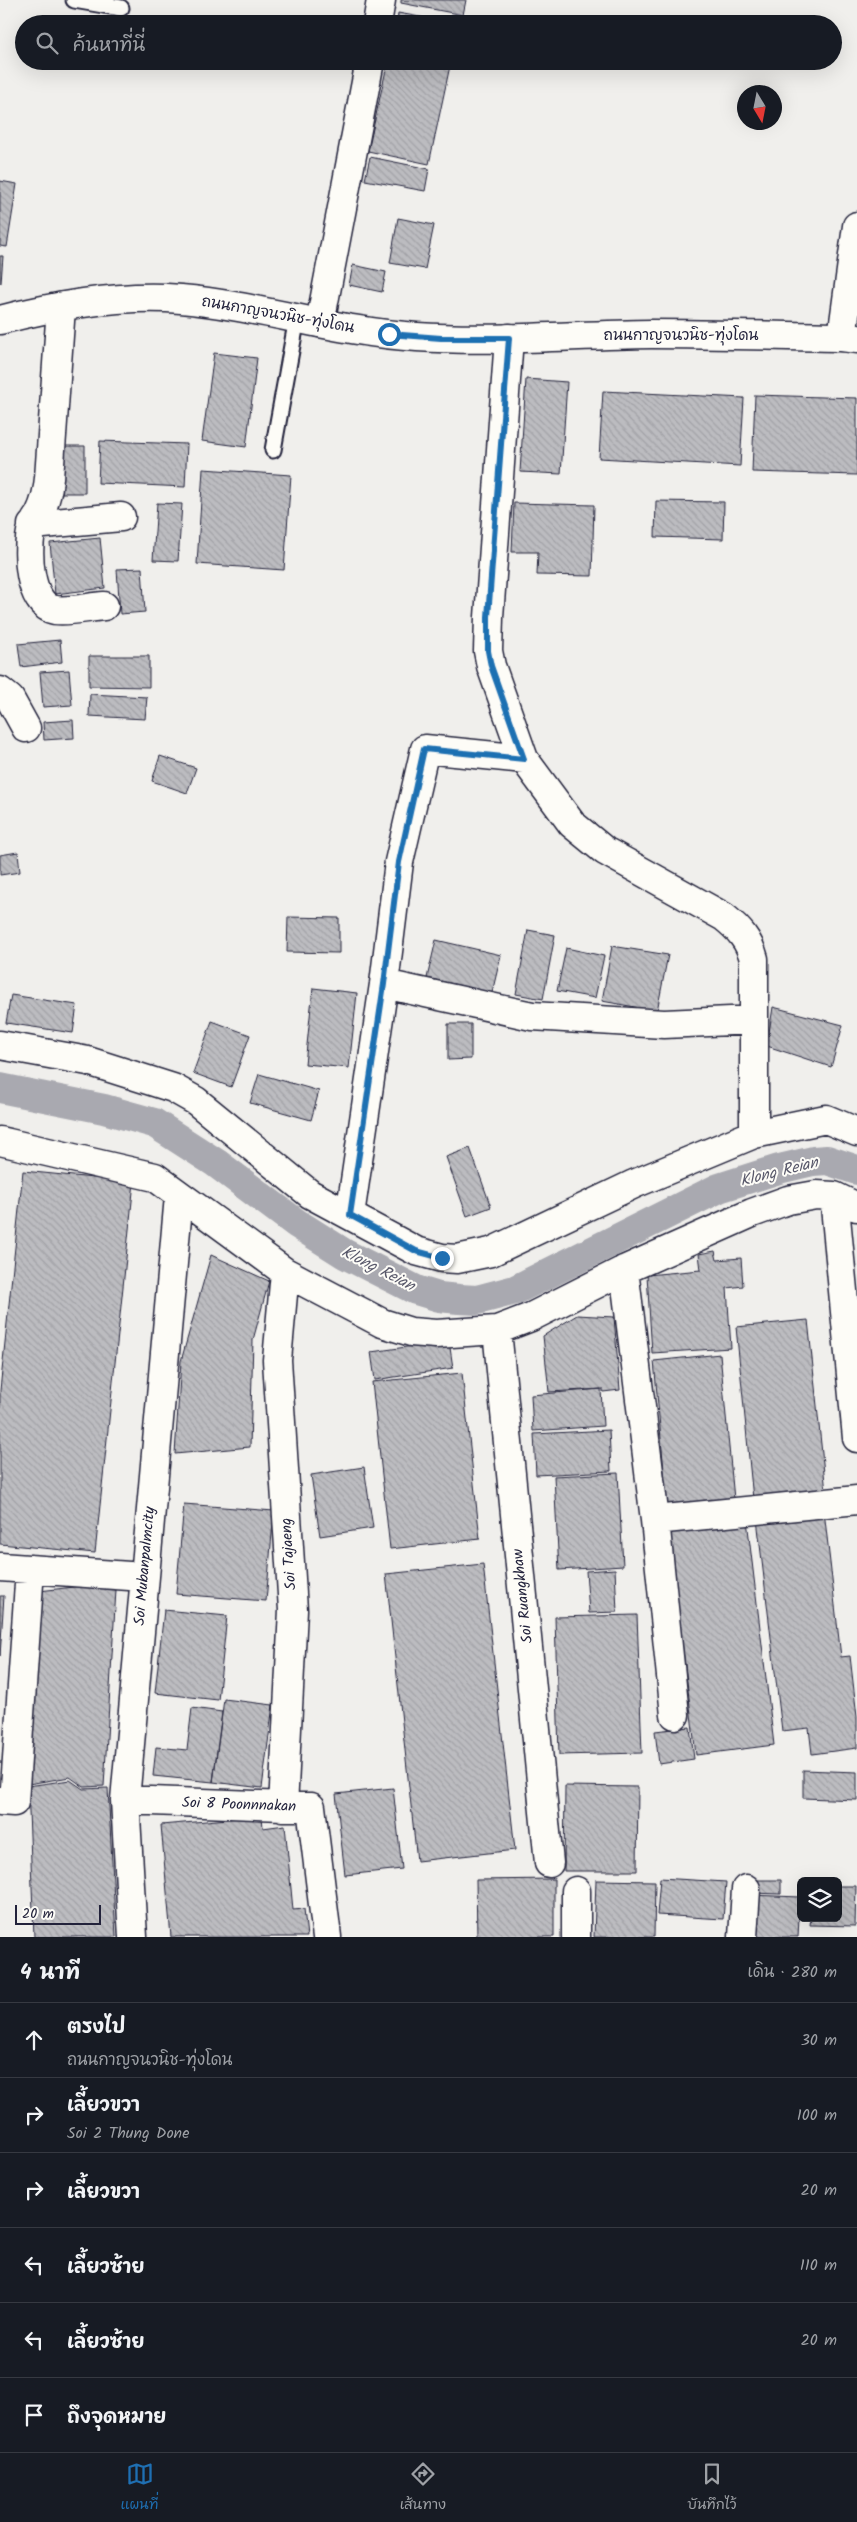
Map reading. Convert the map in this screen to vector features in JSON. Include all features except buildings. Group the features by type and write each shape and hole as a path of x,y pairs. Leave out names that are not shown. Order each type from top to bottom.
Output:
{"street":[{"path":"378,15 381,0"},
{"path":"308,320 368,70"},
{"path":"850,338 857,226"},
{"name":"ถนนกาญจนวนิช-ทุ่งโดน","path":"0,320 61,307 105,301 181,299 413,337 509,338 651,334 850,338"},
{"path":"61,307 49,478 44,503 32,525 29,539 31,574 38,597 45,606 60,610 104,606"},
{"path":"509,338 488,617 488,651 524,759 562,811 592,842 736,926 751,948 754,959 754,1134"},
{"path":"32,525 121,517"},
{"path":"0,691 10,699 26,728"},
{"path":"350,1215 384,984 399,862 424,749 524,759"},
{"path":"384,984 532,1016 664,1024 753,1020"},
{"path":"0,1045 88,1062 173,1088 196,1100 298,1185 350,1215 428,1255 457,1259 491,1252 634,1184 754,1134 826,1119 857,1132"},
{"path":"0,1141 155,1177 285,1272 352,1308 396,1328 436,1334 497,1330 531,1317 624,1270 788,1200 816,1195 845,1202 857,1438"},
{"name":"Soi Mubanpalmcity","path":"133,1937 125,1800 179,1196"},
{"path":"624,1270 655,1520 675,1715"},
{"name":"Soi Tajaeng","path":"283,1807 293,1610 277,1360 285,1272"},
{"name":"Soi Ruangkhaw","path":"497,1330 549,1863"},
{"path":"655,1520 857,1500"},
{"path":"0,1567 144,1577"},
{"path":"0,1801 14,1802 30,1569"},
{"name":"Soi 8 Poonnnakan","path":"125,1800 311,1807 327,1937"},
{"path":"743,1937 746,1889"},
{"path":"576,1891 576,1937"}],"lane":[{"path":"74,0 121,8"},
{"path":"273,450 308,320"}],"waterway":[{"name":"Klong Reian","path":"0,1088 104,1109 154,1123 216,1163 296,1223 345,1254 416,1290 439,1297 459,1299 477,1300 515,1290 719,1188 779,1169 813,1161 827,1160 857,1170"}],"route":[{"path":"389,334 441,338 509,338 488,617 488,651 491,666 524,759 424,749 399,862 384,984 350,1215 416,1251 442,1258"}]}
